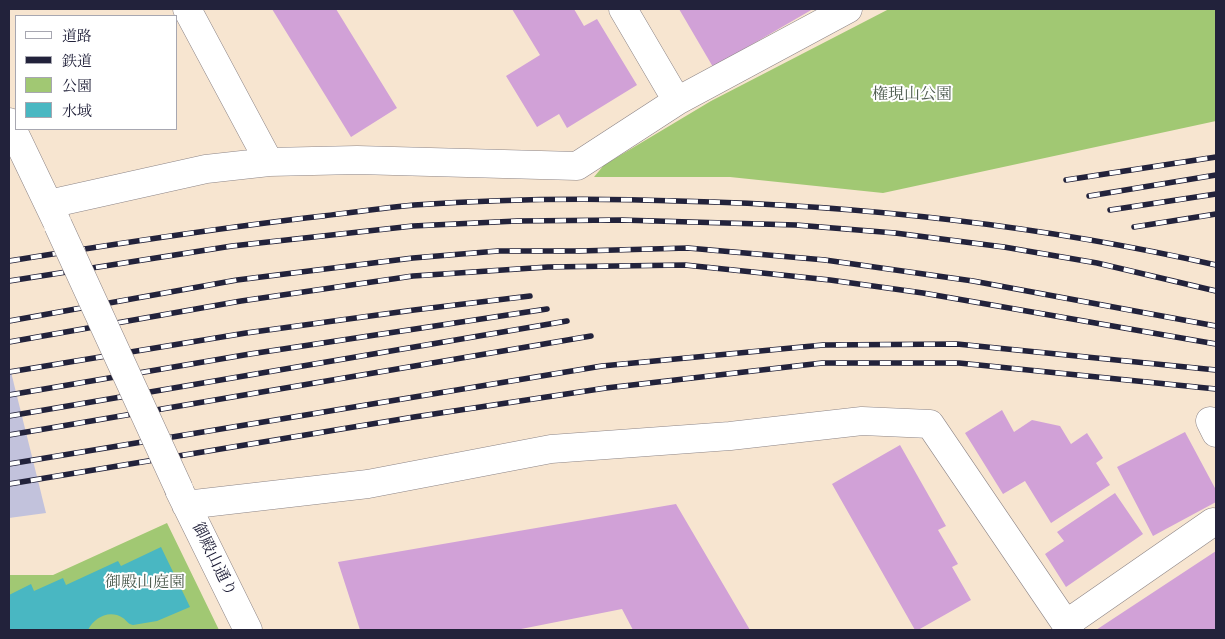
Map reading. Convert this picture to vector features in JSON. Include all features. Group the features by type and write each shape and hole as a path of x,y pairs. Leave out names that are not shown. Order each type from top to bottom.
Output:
{"street":[{"path":"187,9 269,162"},
{"path":"623,9 677,101"},
{"path":"9,122 53,214 206,169 269,162 357,160 577,166 677,101 848,9"},
{"name":"御殿山通り","path":"53,214 182,497 248,630"},
{"path":"182,497 368,484 551,449 730,436 862,421 930,424 1068,627 1213,522"}],"shaded area":[{"path":"9,364 46,513 9,518"}],"green space":[{"name":"権現山公園","path":"889,9 1216,9 1216,121 883,193 730,177 594,177 604,165 711,101"},
{"name":"御殿山庭園","path":"167,523 219,630 9,630 9,575 53,575"}],"water":[{"name":"御殿山庭園","path":"161,547 190,607 157,621 133,625 118,615 112,614 102,616 88,630 9,630 9,595 31,584 34,591 63,578 66,585 118,561 121,566"}],"building":[{"path":"272,9 336,9 397,108 351,137"},
{"path":"512,9 574,9 584,26 597,19 637,85 567,128 559,114 537,127 506,76 540,55"},
{"path":"679,9 813,9 713,67"},
{"path":"1002,410 1014,432 1032,420 1060,426 1071,444 1087,433 1103,458 1096,463 1110,485 1051,523 1025,481 1003,494 965,433"},
{"path":"1185,432 1216,490 1216,502 1153,536 1117,467"},
{"path":"900,445 946,526 938,530 958,564 952,567 971,600 918,630 915,630 832,484"},
{"path":"1115,493 1143,534 1066,587 1045,554 1064,541 1057,532"},
{"path":"676,504 750,630 633,630 622,609 516,630 360,630 338,562"},
{"path":"1216,551 1216,630 1096,630"}],"railway":[{"path":"1066,180 1216,157"},
{"path":"1089,196 1216,175"},
{"path":"1110,210 1216,194"},
{"path":"9,261 205,231 403,206 480,201 579,199 745,203 880,212 1015,228 1149,251 1216,265"},
{"path":"1134,227 1216,214"},
{"path":"9,281 232,246 413,226 517,221 621,220 796,225 895,233 1004,247 1097,263 1216,291"},
{"path":"9,321 237,280 413,258 498,251 688,248 825,260 973,281 1216,326"},
{"path":"9,342 241,301 413,276 548,267 685,265 830,280 923,293 1216,344"},
{"path":"9,372 246,333 530,296"},
{"path":"9,395 250,354 547,309"},
{"path":"9,416 567,321"},
{"path":"9,435 591,336"},
{"path":"9,464 602,366 823,345 957,344 1216,370"},
{"path":"9,484 414,417 606,388 822,363 959,363 1216,389"}]}
